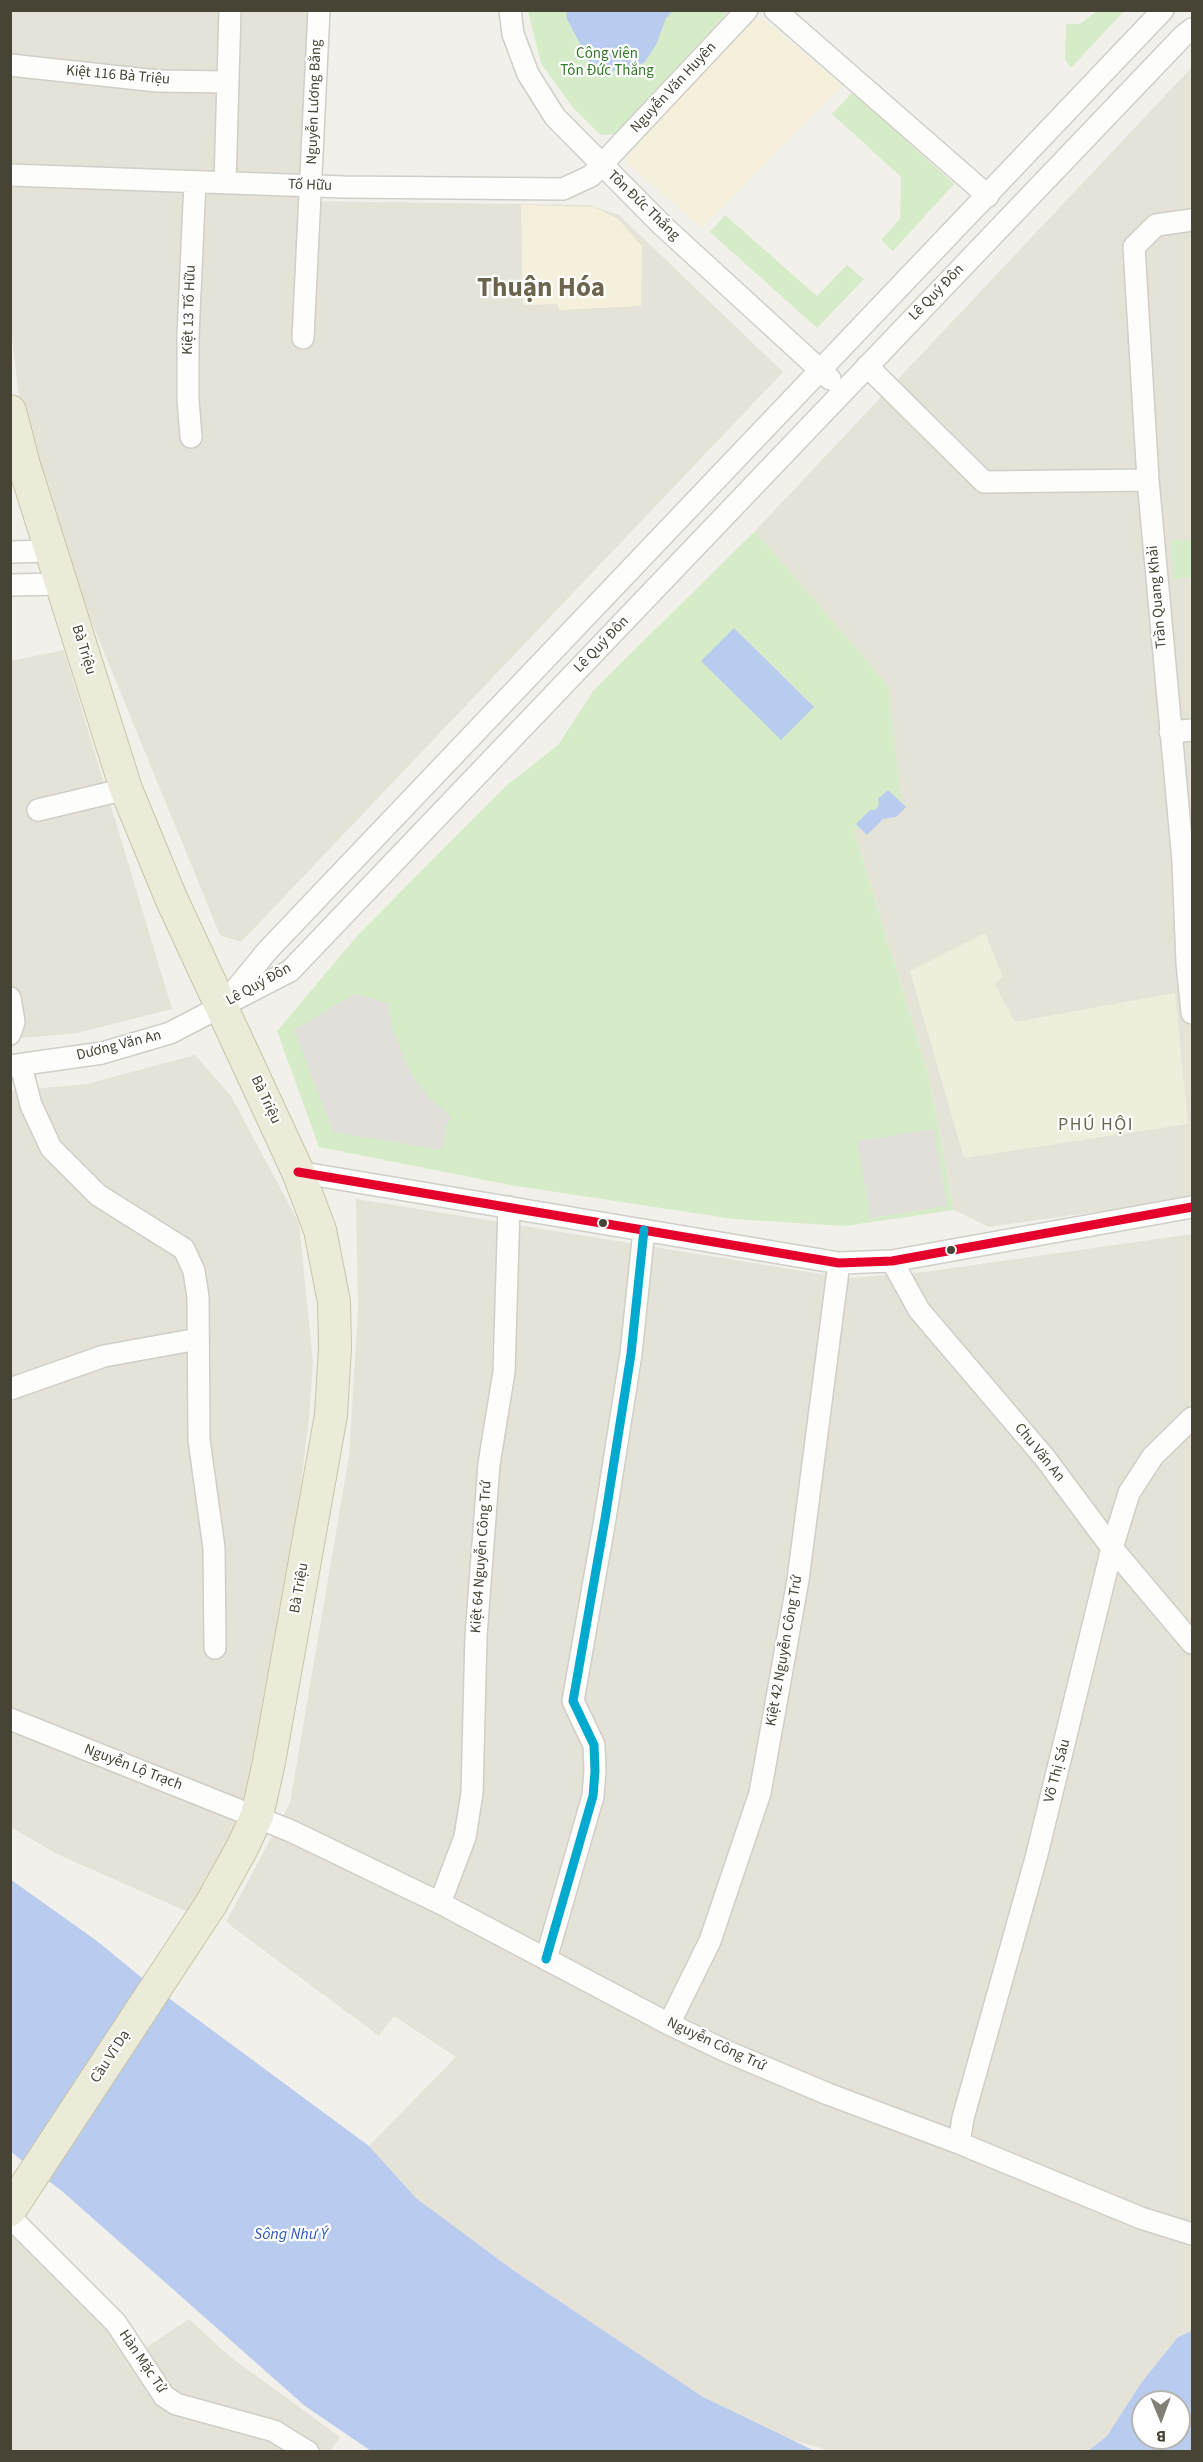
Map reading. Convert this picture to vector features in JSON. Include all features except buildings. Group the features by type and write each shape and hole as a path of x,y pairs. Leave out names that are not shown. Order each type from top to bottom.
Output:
{"highway":[{"name":"Bà Triệu","path":"10,411 24,465 53,551 126,789 171,898 298,1172 320,1230 334,1302 332,1415 269,1762 256,1816 242,1848 211,1904"},
{"name":"Cầu Vĩ Dạ","path":"10,2210 211,1904"}],"street":[{"path":"225,183 230,10"},
{"name":"Nguyễn Lương Bằng","path":"303,338 319,10"},
{"name":"Tôn Đức Thắng","path":"510,10 513,34 528,74 555,117 663,226 844,390"},
{"name":"Nguyễn Văn Huyên","path":"602,165 747,10"},
{"path":"775,10 988,196"},
{"name":"Lê Quý Đôn","path":"222,1006 267,952 1163,10"},
{"name":"Lê Quý Đôn","path":"222,1006 290,971 1192,29"},
{"name":"Kiệt 116 Bà Triệu","path":"10,65 157,81 227,82"},
{"path":"1075,104 1098,126"},
{"name":"Tố Hữu","path":"10,175 312,186 563,189 591,176 602,165"},
{"name":"Kiệt 13 Tố Hữu","path":"191,437 188,400 188,335 195,182"},
{"name":"Trần Quang Khải","path":"1192,220 1156,225 1134,247 1148,480 1183,861 1187,963 1192,1013"},
{"path":"867,366 984,482 1148,480"},
{"path":"10,552 53,551"},
{"path":"10,585 63,584"},
{"path":"504,703 527,723"},
{"path":"1170,732 1192,730"},
{"path":"38,810 126,789"},
{"path":"10,998 14,1022 10,1034"},
{"name":"Dương Văn An","path":"16,1066 102,1053 170,1033 222,1006"},
{"path":"16,1066 51,1148 98,1195 184,1249 194,1272 198,1297 199,1440 214,1548 215,1648"},
{"path":"298,1172 839,1263 892,1261 1192,1208"},
{"name":"Kiệt 64 Nguyễn Công Trứ","path":"440,1903 465,1837 472,1793 476,1636 489,1464 504,1372 509,1208"},
{"path":"546,1959 593,1796 594,1745 573,1701 631,1354 644,1230"},
{"name":"Chu Văn An","path":"892,1261 919,1310 1045,1458 1112,1548 1192,1643"},
{"name":"Kiệt 42 Nguyễn Công Trứ","path":"669,2024 710,1941 760,1793 798,1580 839,1263"},
{"path":"10,1389 104,1356 198,1340"},
{"name":"Võ Thị Sáu","path":"959,2143 963,2118 1036,1858 1112,1548 1129,1493 1153,1456 1192,1418"},
{"name":"Nguyễn Lộ Trạch","path":"10,1719 256,1816"},
{"name":"Nguyễn Công Trứ","path":"256,1816 440,1903 669,2024 828,2094 959,2143 1141,2218 1192,2234"},
{"name":"Hàn Mặc Tử","path":"10,2217 116,2323 164,2396 176,2404 273,2431 308,2451"}],"shaded area":[{"path":"10,11 309,11 300,201 590,205 619,215 783,372 241,942 220,935 88,613 19,397 10,320"},
{"path":"750,20 764,20 842,85 702,228 627,163 627,153"},
{"path":"1192,67 1192,1198 989,1227 954,1210 928,1073 854,830 755,531"},
{"path":"521,205 594,207 618,219 642,246 641,306 559,310 557,304 523,305"},
{"path":"64,650 172,1009 77,1033 11,1039 11,661"},
{"path":"985,933 1003,977 995,984 1015,1022 1175,993 1188,1124 964,1158 910,971"},
{"path":"354,994 388,1003 392,1028 411,1074 429,1097 451,1117 446,1127 443,1150 333,1132 294,1030"},
{"path":"195,1055 231,1096 299,1223 313,1363 309,1418 295,1531 251,1810 197,1916 57,1854 11,1827 11,1091 87,1084"},
{"path":"934,1129 947,1206 871,1218 857,1141"},
{"path":"356,1199 847,1278 925,1272 1192,1234 1192,2331 1178,2337 1137,2390 1131,2390 1131,2399 1107,2436 1088,2451 830,2451 783,2437 703,2397 513,2270 416,2198 369,2146 456,2057 394,2016 379,2036 226,1922 290,1803 349,1456 358,1310"},
{"path":"11,2218 138,2353 189,2319 229,2356 340,2437 330,2452 11,2452"}],"green space":[{"name":"Công viên Tôn Đức Thắng","path":"528,11 729,11 615,134 601,135 574,109 541,63"},
{"path":"1097,11 1124,11 1071,68 1065,59 1066,24 1080,24"},
{"path":"853,92 954,184 893,251 881,240 900,219 901,177 832,114"},
{"path":"725,215 817,296 847,265 864,279 817,328 710,232"},
{"path":"755,531 888,685 903,812 854,830 928,1073 954,1210 845,1226 733,1219 510,1185 319,1147 277,1031 358,935 506,786 558,745 594,690"},
{"path":"1192,539 1192,577 1173,579 1170,541"}],"water":[{"path":"566,10 673,11 666,18 656,45 644,63 621,71 602,70 590,63 567,19"},
{"path":"734,628 814,707 781,740 701,661"},
{"path":"888,790 906,807 896,817 883,819 867,835 856,824 870,810 875,810 879,805 878,799"},
{"name":"Sông Như Ý","path":"10,1879 97,1941 147,1982 369,2146 416,2198 513,2270 703,2397 815,2451 371,2451 305,2406 63,2192 11,2152"},
{"path":"1192,2331 1192,2451 1088,2451 1107,2436 1131,2399 1131,2450 1191,2450 1191,2390 1137,2390 1178,2337"}],"transit line":[{"path":"298,1172 839,1263 892,1261 1192,1207"},
{"path":"546,1959 593,1796 594,1745 573,1701 631,1354 644,1230"}],"district":[{"name":"Thuận Hóa","path":"541,290"},
{"name":"PHÚ HỘI","path":"1096,1126"}]}
